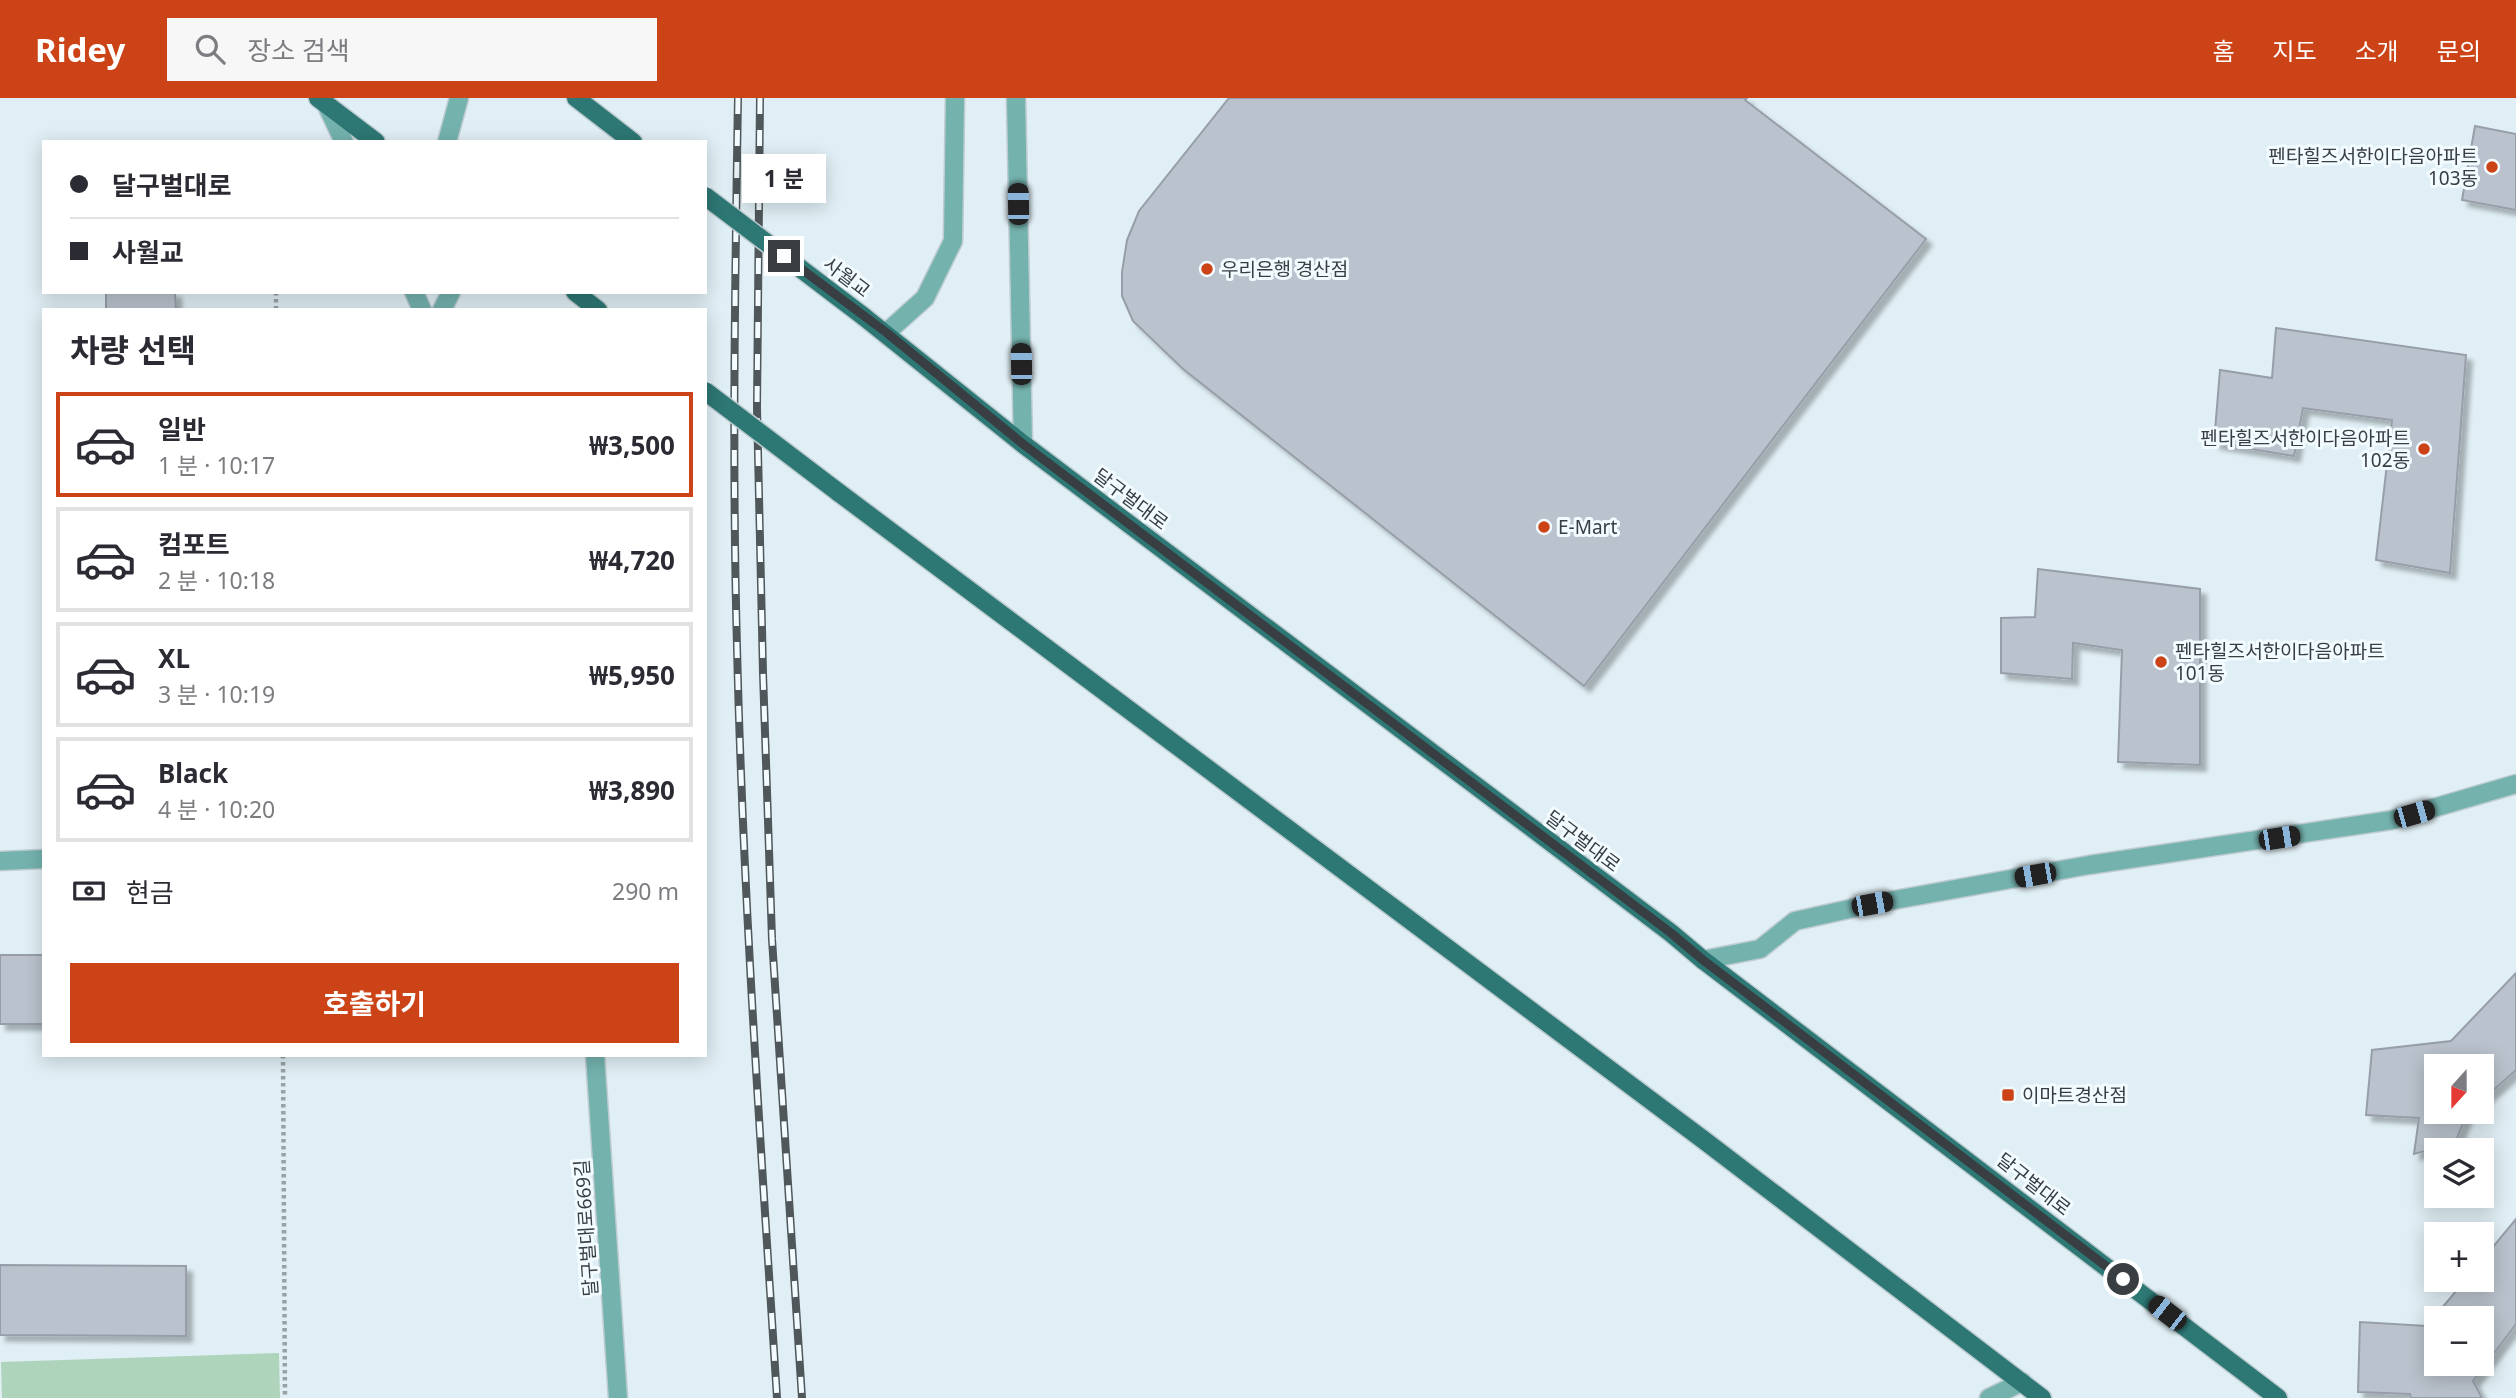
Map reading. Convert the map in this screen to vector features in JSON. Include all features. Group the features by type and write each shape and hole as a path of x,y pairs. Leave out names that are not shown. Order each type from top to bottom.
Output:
{"main road":[{"path":"576,99 630,140"},
{"path":"322,101 373,140"},
{"name":"사월교","path":"707,198 863,316"},
{"path":"578,294 595,308"},
{"name":"달구벌대로","path":"863,316 1023,444 1671,933 2278,1398"},
{"path":"707,393 2042,1398"}],"street":[{"path":"448,140 460,98"},
{"path":"887,333 925,298 953,241 955,98"},
{"path":"1016,98 1023,444"},
{"path":"322,101 343,140"},
{"path":"1703,960 1760,949 1795,921 1872,904 2089,865 2392,820 2516,783"},
{"path":"0,861 42,859"},
{"name":"달구벌대로669길","path":"595,1057 618,1398"},
{"path":"1989,1398 2022,1382"}],"path":[{"path":"283,1057 285,1398"}],"green space":[{"path":"279,1353 280,1398 2,1398 1,1362"}],"building":[{"name":"E-Mart","path":"1229,98 1747,98 1745,100 1926,239 1584,686 1183,369 1133,321 1122,296 1122,272 1127,240 1139,211"},
{"name":"펜타힐즈서한이다음아파트 103동","path":"2475,126 2516,134 2516,210 2462,200"},
{"path":"106,294 175,294 176,308 106,308"},
{"name":"펜타힐즈서한이다음아파트 102동","path":"2276,328 2466,355 2450,573 2376,560 2392,420 2303,408 2294,456 2214,443 2220,370 2272,378"},
{"name":"펜타힐즈서한이다음아파트 101동","path":"2038,569 2200,589 2200,765 2118,762 2122,650 2073,643 2072,679 2001,673 2001,618 2035,617"},
{"path":"0,955 42,955 42,1024 0,1024"},
{"path":"2516,973 2516,1070 2494,1089 2494,1054 2424,1054 2424,1124 2463,1124 2457,1138 2424,1138 2424,1151 2414,1154 2419,1118 2366,1115 2372,1050 2451,1041"},
{"path":"2516,1219 2516,1324 2494,1353 2494,1306 2444,1306 2455,1292 2494,1292 2494,1246"},
{"path":"0,1265 186,1266 186,1336 0,1335"},
{"path":"2360,1322 2424,1326 2424,1376 2477,1376 2473,1381 2482,1398 2411,1398 2410,1394 2358,1392"}],"railway":[{"path":"738,98 735,578 753,1023 777,1398"},
{"path":"760,98 757,408 763,673 772,939 802,1398"}],"place":[{"name":"펜타힐즈서한이다음아파트 103동","path":"2492,167"},
{"name":"우리은행 경산점","path":"1207,269"},
{"name":"펜타힐즈서한이다음아파트 102동","path":"2424,449"},
{"name":"E-Mart","path":"1544,527"},
{"name":"펜타힐즈서한이다음아파트 101동","path":"2161,662"},
{"name":"이마트경산점","path":"2008,1095"}],"route":[{"path":"784,256 887,333 1023,444 1671,933 2123,1279"}]}
